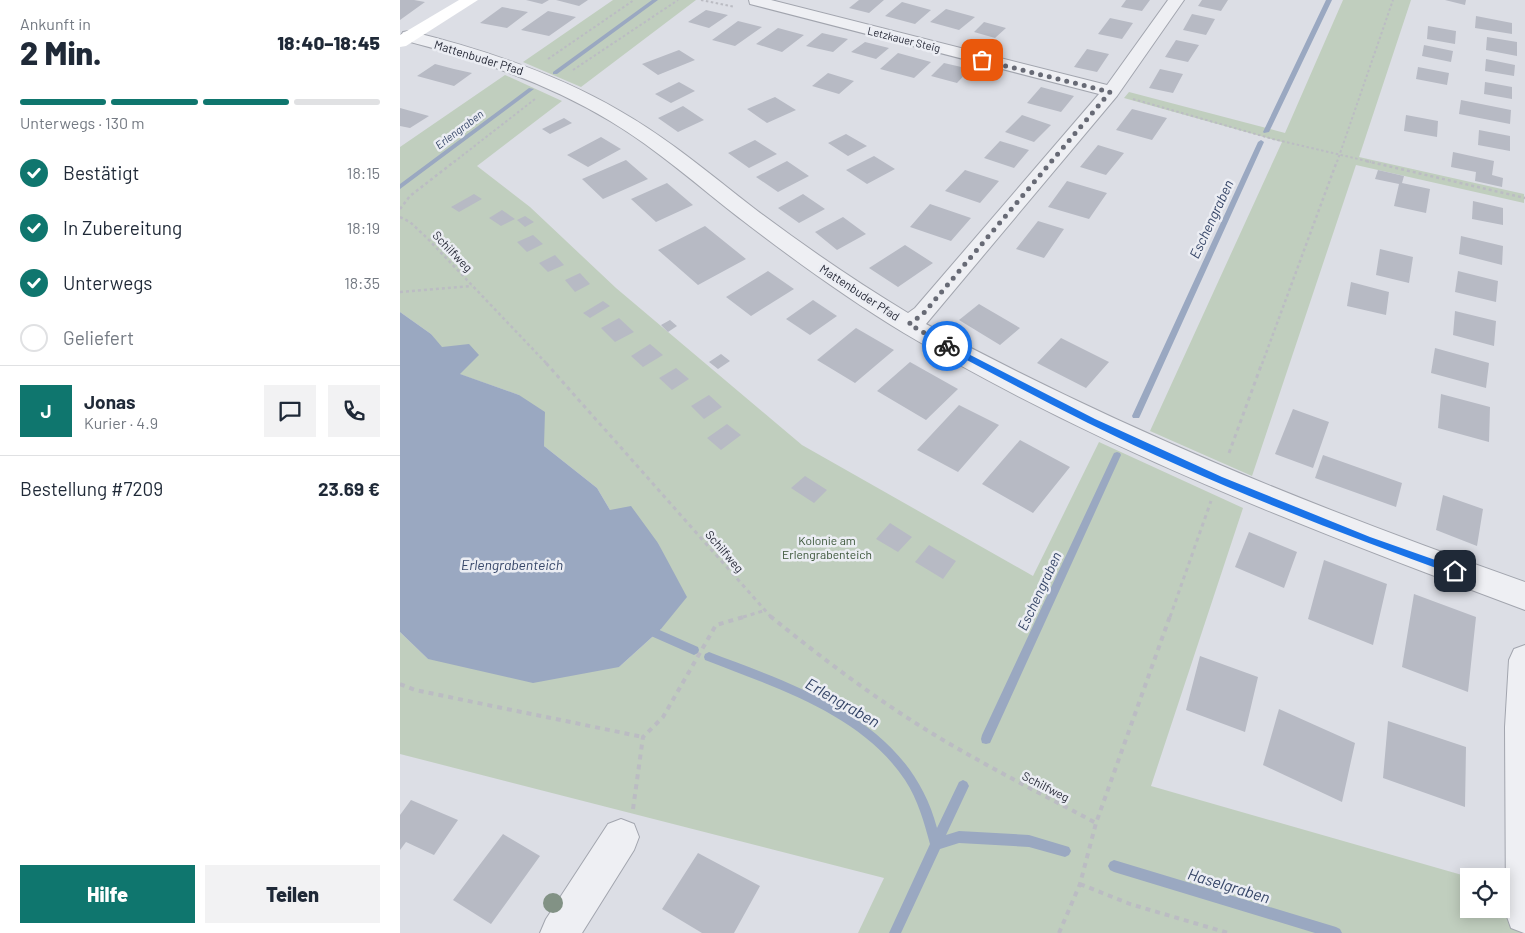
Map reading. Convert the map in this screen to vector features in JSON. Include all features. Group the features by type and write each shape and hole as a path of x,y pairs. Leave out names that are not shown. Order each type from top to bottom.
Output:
{"main road":[{"path":"404,39 470,0"}],"street":[{"path":"909,324 923,314 1110,92 1176,0"},
{"name":"Letzkauer Steig","path":"756,1 1110,92"},
{"name":"Mattenbuder Pfad","path":"404,39 475,54 528,72 578,96 640,131 766,228 909,324 977,363 1092,422 1219,480 1367,540 1525,596"},
{"path":"1525,660 1522,727 1525,914"},
{"path":"560,933 621,837"}],"path":[{"path":"528,72 634,0"},
{"path":"701,0 742,8 756,1"},
{"path":"1059,933 1080,884 1096,823 1393,0"},
{"path":"1110,92 1338,156 1525,198"},
{"name":"Schilfweg","path":"400,217 410,222 427,238 597,419 764,611 834,667 917,724 1014,780 1096,823"},
{"path":"400,292 472,286"},
{"path":"621,837 634,809 643,737 663,717 716,625 764,611"},
{"path":"400,684 415,690 643,737"},
{"path":"1080,884 1130,904 1228,933"}],"green space":[{"path":"613,0 696,0 581,87 523,62"},
{"path":"1343,0 1411,0 1359,157 1524,194 1524,203 1356,165 1252,476 1150,431 1282,142 1124,98 1129,92 1285,133"},
{"name":"Kolonie am Erlengrabenteich","path":"505,75 562,101 477,166 530,207 616,288 802,445 1033,576 1099,442 1243,508 1151,786 1460,874 1460,918 1510,918 1510,887 1525,891 1525,933 858,933 884,878 400,754 400,632 428,659 619,667 661,629 667,562 658,543 610,510 597,488 544,446 519,395 459,374 431,334 400,312 400,147"}],"water":[{"name":"Erlengrabenteich","path":"400,312 431,334 442,347 469,344 479,355 460,374 519,395 545,412 544,446 597,488 610,510 631,506 658,543 687,597 661,629 619,667 533,683 428,659 400,632"}],"building":[{"path":"400,0 414,0 425,2 400,20"},
{"path":"526,0 549,0 542,4"},
{"path":"556,0 588,0 579,6"},
{"path":"859,0 884,0 869,13 849,8"},
{"path":"1126,0 1150,0 1142,11 1121,7"},
{"path":"1202,0 1228,0 1221,11 1198,6"},
{"path":"1445,0 1466,0 1465,5"},
{"path":"902,2 931,10 915,24 885,16"},
{"path":"502,7 528,12 507,28 480,23"},
{"path":"946,9 975,17 959,30 930,22"},
{"path":"706,10 728,15 709,28 688,22"},
{"path":"548,11 576,17 549,36 521,30"},
{"path":"1192,14 1215,19 1206,35 1183,30"},
{"path":"1476,16 1512,23 1512,34 1475,28"},
{"path":"1110,18 1133,23 1122,39 1098,34"},
{"path":"738,21 762,27 735,46 712,40"},
{"path":"984,22 1006,28 995,38 974,32"},
{"path":"1428,26 1456,31 1455,44 1427,39"},
{"path":"778,28 804,35 782,52 756,44"},
{"path":"822,33 848,39 833,52 806,46"},
{"path":"1487,37 1517,42 1517,56 1486,50"},
{"path":"1176,40 1199,45 1188,62 1165,57"},
{"path":"865,42 889,48 876,59 851,52"},
{"path":"1424,45 1453,51 1451,62 1422,56"},
{"path":"1087,49 1109,54 1097,72 1074,67"},
{"path":"679,50 695,60 658,75 642,64"},
{"path":"898,53 931,62 914,78 880,69"},
{"path":"1486,59 1515,65 1514,76 1485,71"},
{"path":"944,63 970,69 957,83 931,76"},
{"path":"435,64 472,73 454,86 417,76"},
{"path":"1418,67 1449,73 1447,85 1416,79"},
{"path":"1160,69 1183,74 1173,93 1149,88"},
{"path":"828,73 854,81 839,94 812,86"},
{"path":"679,82 695,91 671,103 655,94"},
{"path":"1485,82 1512,87 1512,99 1484,94"},
{"path":"1041,87 1074,96 1061,112 1027,103"},
{"path":"775,97 796,110 767,123 747,109"},
{"path":"1461,100 1511,110 1510,124 1459,114"},
{"path":"683,106 704,120 678,132 658,118"},
{"path":"400,108 429,116 410,128 400,126"},
{"path":"1132,109 1167,118 1152,140 1116,130"},
{"path":"1022,115 1051,125 1034,142 1005,132"},
{"path":"1406,115 1438,121 1437,137 1404,131"},
{"path":"564,118 572,123 550,134 542,129"},
{"path":"1479,130 1510,136 1510,151 1478,145"},
{"path":"846,134 867,146 848,156 828,143"},
{"path":"601,137 621,149 588,167 567,155"},
{"path":"755,140 777,154 749,168 728,153"},
{"path":"1000,141 1029,150 1014,168 984,158"},
{"path":"1098,145 1124,153 1106,175 1080,167"},
{"path":"1453,152 1494,161 1492,175 1503,178 1502,187 1475,181 1476,172 1451,167"},
{"path":"874,156 895,169 867,184 846,170"},
{"path":"626,160 648,179 603,199 582,179"},
{"path":"787,161 809,176 778,192 756,177"},
{"path":"965,170 999,181 980,203 945,191"},
{"path":"1378,170 1404,176 1402,183 1430,189 1426,213 1394,206 1399,184 1375,179"},
{"path":"1067,181 1107,193 1089,219 1048,207"},
{"path":"667,183 693,205 656,222 631,199"},
{"path":"474,194 482,199 459,212 451,207"},
{"path":"803,194 825,209 799,223 778,208"},
{"path":"1473,201 1503,208 1503,225 1472,219"},
{"path":"930,204 971,218 951,241 910,227"},
{"path":"502,210 515,219 501,226 489,218"},
{"path":"525,216 534,222 525,227 517,220"},
{"path":"843,217 866,234 837,250 815,232"},
{"path":"1038,221 1064,229 1044,258 1016,249"},
{"path":"705,226 746,259 698,285 658,250"},
{"path":"533,235 543,244 527,252 517,242"},
{"path":"1461,236 1503,246 1502,265 1459,254"},
{"path":"905,245 933,263 898,287 869,268"},
{"path":"1380,249 1413,257 1409,283 1376,275"},
{"path":"555,255 564,265 548,272 539,263"},
{"path":"768,271 794,289 751,316 726,297"},
{"path":"1458,271 1498,281 1496,302 1455,292"},
{"path":"580,273 590,284 575,292 565,280"},
{"path":"1351,282 1389,292 1386,315 1347,306"},
{"path":"813,300 837,316 810,335 786,319"},
{"path":"603,301 610,306 590,318 583,313"},
{"path":"979,304 1020,328 1000,345 959,320"},
{"path":"1455,311 1496,321 1494,346 1453,335"},
{"path":"619,318 634,332 615,342 601,328"},
{"path":"670,320 677,326 668,332 661,325"},
{"path":"856,328 894,350 855,383 817,360"},
{"path":"1061,338 1109,362 1086,388 1037,363"},
{"path":"650,344 663,355 643,367 631,356"},
{"path":"1435,348 1489,363 1486,388 1431,373"},
{"path":"721,354 730,361 718,369 709,362"},
{"path":"910,362 958,389 926,420 877,391"},
{"path":"676,368 689,379 672,390 659,378"},
{"path":"1441,394 1490,407 1489,442 1438,428"},
{"path":"709,395 722,407 704,419 691,406"},
{"path":"959,405 999,425 958,472 917,450"},
{"path":"1293,409 1329,422 1313,468 1275,454"},
{"path":"727,424 741,435 721,450 707,438"},
{"path":"1020,440 1070,467 1033,513 982,484"},
{"path":"1323,455 1402,483 1396,507 1315,478"},
{"path":"805,476 827,490 814,503 791,488"},
{"path":"1443,495 1483,509 1477,546 1436,530"},
{"path":"890,523 912,537 898,552 876,539"},
{"path":"1249,532 1297,552 1284,588 1235,567"},
{"path":"929,545 956,561 943,579 915,562"},
{"path":"1324,560 1387,584 1373,645 1308,619"},
{"path":"1414,594 1476,617 1468,692 1402,667"},
{"path":"1200,656 1258,677 1245,732 1186,710"},
{"path":"1279,709 1355,743 1342,802 1263,765"},
{"path":"1388,721 1466,747 1465,807 1383,778"},
{"path":"411,800 458,820 434,855 406,842 400,850 400,815"},
{"path":"503,834 540,856 491,924 453,900"},
{"path":"698,853 760,886 734,933 702,933 662,909"}],"waterway":[{"name":"Erlengraben","path":"555,73 655,0"},
{"name":"Eschengraben","path":"1266,132 1329,0"},
{"name":"Erlengraben","path":"400,187 531,89"},
{"name":"Eschengraben","path":"1136,416 1261,142"},
{"name":"Eschengraben","path":"986,739 1117,455"},
{"name":"Erlengraben","path":"655,633 694,650"},
{"name":"Erlengraben","path":"709,657 803,695 834,711 862,729 888,751 909,777 925,807 936,844"},
{"name":"Eschengraben","path":"936,844 963,786"},
{"name":"Haselgraben","path":"936,844 959,837 1029,841 1065,851"},
{"name":"Eschengraben","path":"895,933 936,844"},
{"name":"Haselgraben","path":"1114,866 1336,933"}],"way so far":[{"path":"947,346 909,324 923,314 1053,162 1110,92 982,60"}],"route":[{"path":"947,346 1092,422 1219,480 1367,540 1455,571"}]}
